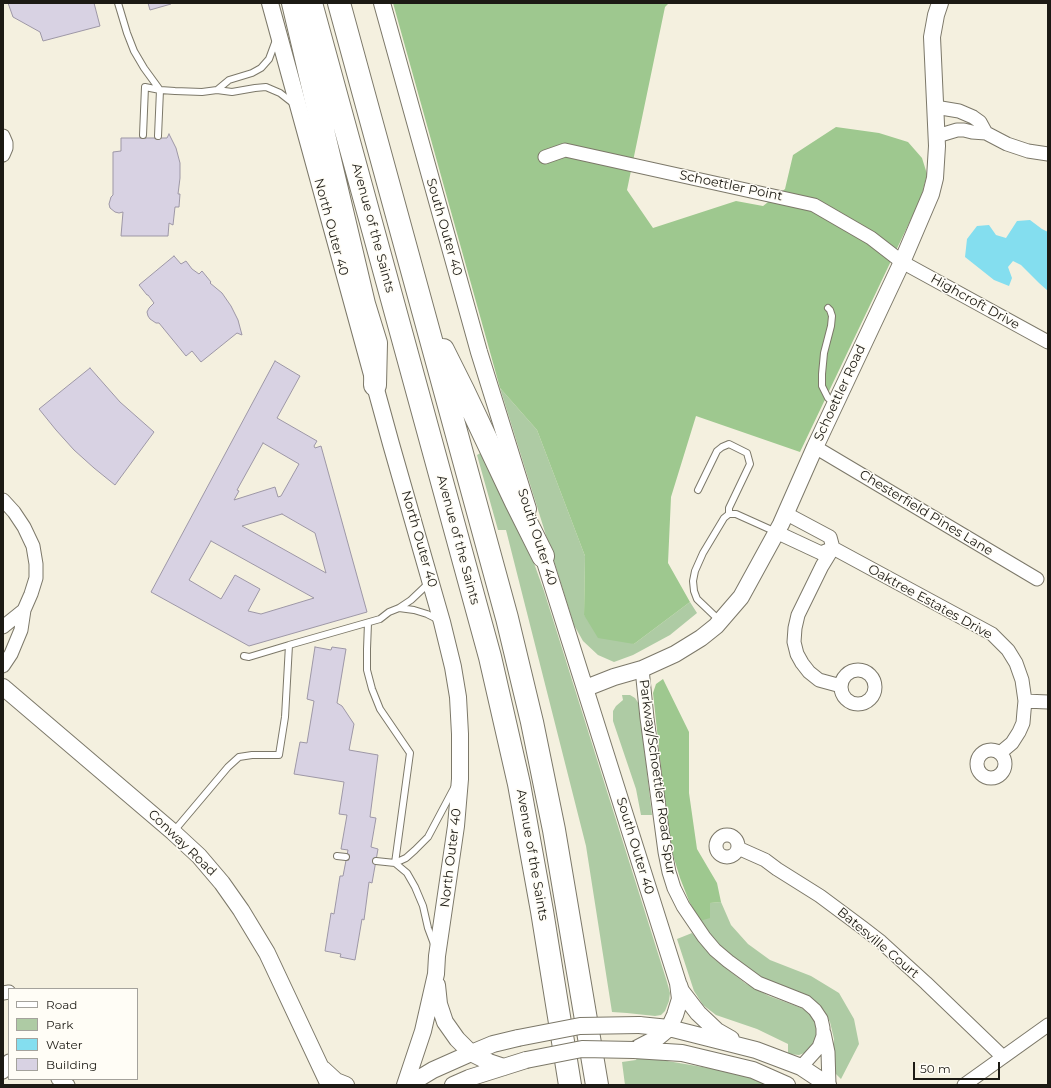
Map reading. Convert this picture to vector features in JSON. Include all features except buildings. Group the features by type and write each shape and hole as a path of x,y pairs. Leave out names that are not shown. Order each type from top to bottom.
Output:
{"highway":[{"path":"293,3 361,288 376,343 375,385"},
{"name":"Avenue of the Saints","path":"311,3 488,649 519,784 542,911 570,1085"},
{"name":"Avenue of the Saints","path":"339,3 507,618 534,730 556,838 597,1085"},
{"path":"423,310 543,556"}],"street":[{"name":"North Outer 40","path":"270,3 375,385 431,580 453,667 458,697 460,779 456,826 437,956 436,974 423,1031 407,1085"},
{"name":"South Outer 40","path":"382,3 479,352 678,983 680,999 669,1028"},
{"name":"Schoettler Road","path":"586,688 614,677 642,669 675,654 716,626 741,597 776,532 814,447 902,262 931,194 935,178 937,136 932,37 940,3"},
{"path":"935,107 959,111 973,117 980,122 986,133"},
{"path":"937,136 957,130 986,133 1007,144 1028,151 1048,154"},
{"path":"3,136 6,143 6,148 3,154"},
{"name":"Schoettler Point","path":"545,157 565,150 814,204 871,238 902,262"},
{"name":"Highcroft Drive","path":"902,262 1048,342"},
{"name":"Chesterfield Pines Lane","path":"814,447 1037,579"},
{"path":"3,500 14,512 24,528 33,546 36,564 36,578 24,610 21,630 3,666"},
{"name":"Oaktree Estates Drive","path":"785,513 830,537 833,548 992,634 1008,650 1016,663 1022,680 1025,701 1023,723 1019,732 1012,744 1000,753"},
{"path":"776,532 821,554 833,548"},
{"path":"833,548 822,566 798,615 794,642 797,654 809,672 819,680 841,686"},
{"path":"3,627 24,610"},
{"path":"3,643 10,654"},
{"name":"Parkway/Schoettler Road Spur","path":"642,669 665,852 674,888 683,906 704,937 728,962 758,983 806,1002 815,1010 821,1019 828,1052 829,1085"},
{"name":"Conway Road","path":"3,687 173,832 204,862 222,883 241,910 267,953 329,1085"},
{"path":"1025,701 1048,702"},
{"name":"Batesville Court","path":"738,848 764,860 820,896 881,942 1003,1057"},
{"path":"436,974 439,1004 445,1022 456,1039 470,1053 504,1067"},
{"path":"678,983 681,991 698,1013 717,1031 750,1049"},
{"path":"407,1085 433,1070 493,1044 580,1026 639,1025 669,1028 750,1049 801,1067 829,1085"},
{"path":"964,1085 1048,1025"},
{"path":"640,1048 657,1038 669,1028"},
{"path":"801,1067 819,1047 823,1036 823,1028"},
{"path":"452,1085 526,1060 582,1049 640,1048 682,1053 753,1070 787,1085"},
{"path":"320,1066 321,1085"},
{"path":"320,1066 336,1080 346,1085"}],"lane":[{"path":"118,3 134,51 160,90 158,136"},
{"path":"217,90 229,80 252,73 261,68 269,59 279,34"},
{"path":"143,135 145,87 160,90 202,92 217,90 232,92 266,87 280,93 299,109"},
{"path":"828,308 832,316 824,353 822,386 828,398 835,405"},
{"path":"698,490 717,451 722,447 729,444 747,453 750,464 729,508 729,514"},
{"path":"720,621 697,599 693,581 695,571 703,553 724,518 729,514 736,514 776,532"},
{"path":"244,656 249,657 380,619 389,612 399,608 411,600 431,580"},
{"path":"399,608 427,614 442,622"},
{"path":"368,623 367,670 372,689 380,709 410,753 395,863"},
{"path":"173,832 228,767 239,757 252,755 279,755 285,717 289,645"},
{"path":"376,861 395,863 406,858 415,850 428,837 460,779"},
{"path":"337,856 346,857"},
{"path":"395,863 407,873 415,887 423,906 437,956"}],"green space":[{"path":"393,3 669,3 665,7 627,190 653,228 736,201 763,206 785,189 793,155 836,127 879,133 908,142 922,158 927,174 921,198 800,452 696,416 671,497 668,563 690,602 634,644 598,638 584,615 585,556 537,430 500,388"},
{"path":"500,388 537,430 585,556 584,615 634,644 690,602 697,613 670,635 633,655 614,662 598,655 583,641 574,625"},
{"path":"484,451 526,541 544,591 667,982 670,993 669,1001 665,1011 661,1015 655,1016 612,1012 586,846 506,530 498,530 477,455"},
{"path":"663,679 689,732 689,793 697,849 717,883 721,902 710,903 710,918 700,921 689,901 669,842 653,693 656,684"},
{"path":"622,695 630,695 635,698 639,704 652,815 641,815 636,789 613,721 613,711 623,700"},
{"path":"721,902 731,925 748,944 770,960 811,976 839,993 854,1019 859,1044 841,1079 832,1068 834,1039 830,1022 824,1010 811,1000 770,982 744,967 721,947 700,921 709,903"},
{"path":"692,933 713,958 745,983 769,996 810,1013 814,1020 818,1038 807,1052 799,1055 788,1054 788,1044 757,1029 716,1015 703,1005 694,991 677,939"},
{"path":"638,1056 732,1072 776,1085 625,1085 622,1062 636,1060"}],"water":[{"path":"1030,220 1048,232 1048,291 1021,265 1013,261 1008,267 1012,278 1009,286 994,280 965,257 967,239 977,226 989,225 996,235 1006,238 1017,221"}]}
